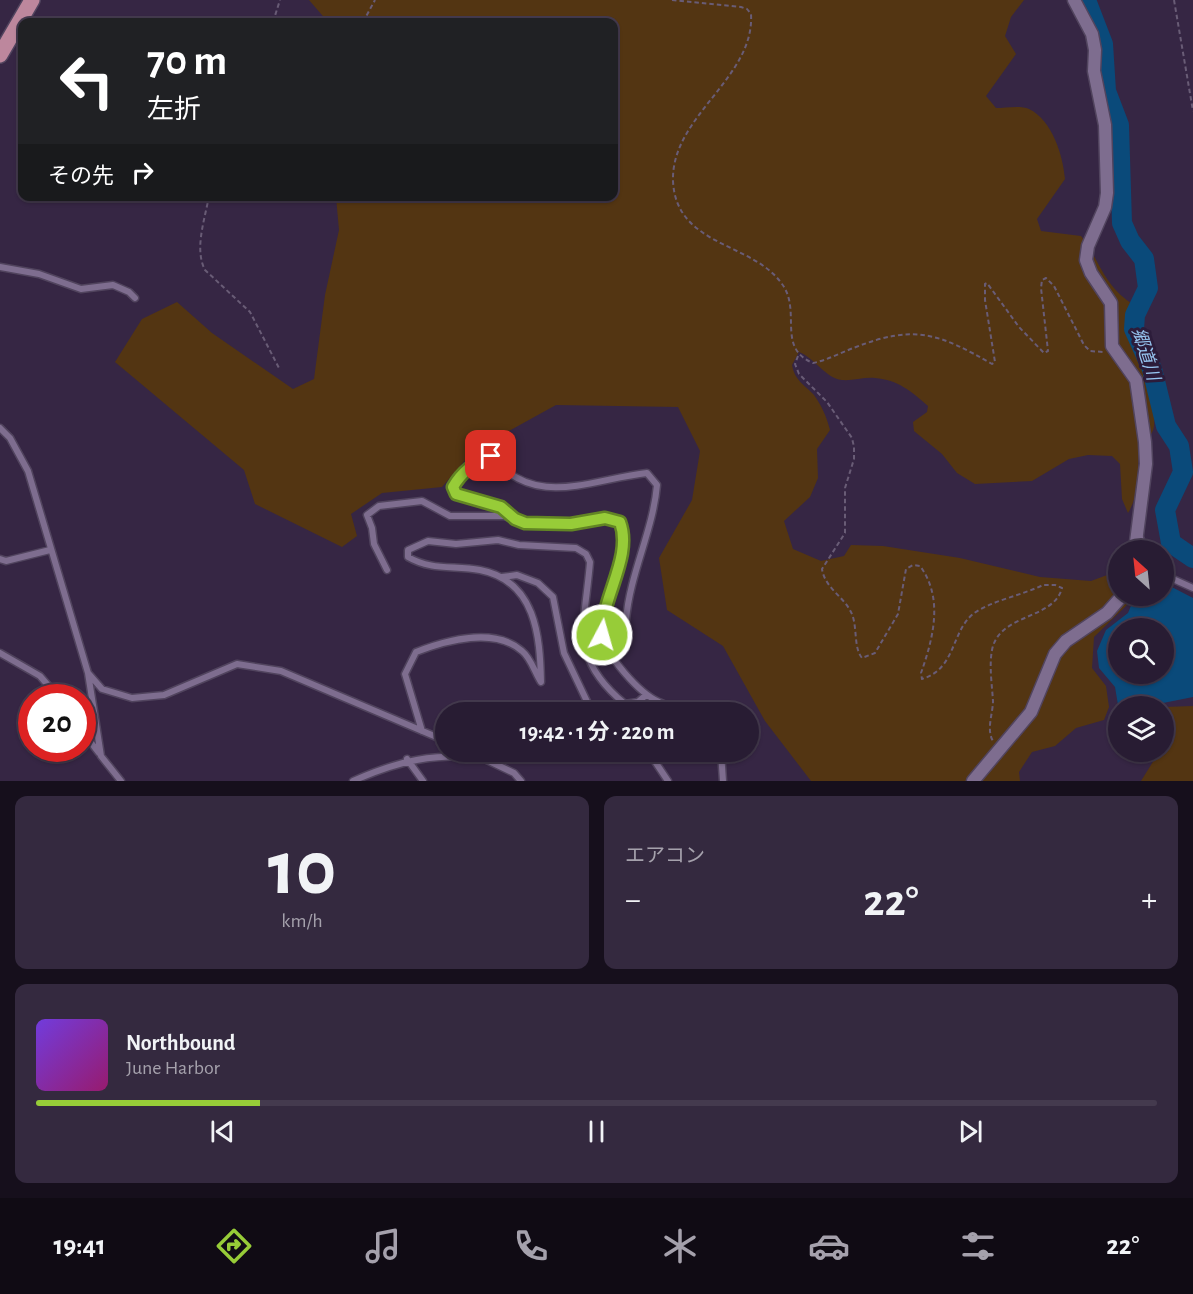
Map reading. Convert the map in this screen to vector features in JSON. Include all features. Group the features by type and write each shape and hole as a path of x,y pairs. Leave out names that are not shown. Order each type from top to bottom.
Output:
{"main road":[{"path":"22,18 32,0"},
{"path":"0,55 18,24"}],"street":[{"path":"1074,0 1092,34 1095,50 1094,71 1104,116 1107,193 1105,207 1088,246 1086,260 1090,273 1111,303 1112,346 1136,380 1144,442 1146,464 1137,540"},
{"path":"972,781 1031,712 1055,654 1066,641 1107,613 1113,606"}],"lane":[{"path":"0,267 39,274 81,289 113,285 129,292 135,298"},
{"path":"0,428 10,438 28,471 88,673 101,756"},
{"path":"515,519 501,507 456,494 453,487 457,479 479,459 491,456 506,473 518,480 555,489 647,473 657,485 656,504 628,596 626,620"},
{"path":"387,570 374,543 367,515 379,506 422,501 450,516 504,516 525,523 571,524 605,518 620,522 624,532 620,566 601,618 602,635 623,672 646,695 658,702"},
{"path":"1138,533 1141,540"},
{"path":"587,702 564,653 553,597 538,583 517,575 502,577 480,570 440,568 418,563 408,556 408,550 428,541 456,544 498,540 519,545 576,548 586,554 590,562 583,646 602,682 626,704 638,702 646,695"},
{"path":"0,559 6,561 50,550"},
{"path":"422,731 405,674 416,652 438,644 468,639 506,639 524,652 541,682 534,615 522,596 502,577"},
{"path":"1174,579 1193,588"},
{"path":"0,653 40,676 47,684"},
{"path":"88,673 102,689 132,698 164,695 237,663 281,671 435,736"},
{"path":"96,749 121,781"},
{"path":"353,781 407,759 435,757"},
{"path":"407,759 423,781"},
{"path":"493,762 514,773 521,781"},
{"path":"655,762 668,781"},
{"path":"722,762 723,781"}],"path":[{"path":"274,18 280,0"},
{"path":"365,18 375,0"},
{"path":"672,0 741,7 747,9 751,14 747,38 725,84 689,127 681,144 673,180 681,207 693,224 709,239 764,267 782,284 790,301 793,349 798,356 813,363 876,340 906,334 933,335 955,343 992,364 995,362 985,300 985,284 987,283 1019,327 1044,353 1048,351 1041,288 1042,280 1046,278 1054,286 1090,351 1106,352 1112,346"},
{"path":"1174,0 1193,111"},
{"path":"208,201 200,250 201,262 205,270 250,312 279,368"},
{"path":"798,356 795,364 799,374 827,402 852,438 854,447 854,459 844,489 845,533 822,569 829,586 851,611 856,627 859,654 862,658 875,653 898,614 906,569 913,565 920,566 931,586 935,611 934,628 921,673 922,679 935,674 953,652 960,633 973,614 1043,585 1055,585 1062,588 1053,601 1015,621 996,640 992,650 993,709 990,735 999,747"}],"shaded area":[{"path":"309,0 1024,0 1011,17 1005,36 1016,54 986,96 996,108 1026,108 1044,121 1059,149 1065,179 1037,219 1041,231 1081,236 1108,280 1131,303 1135,335 1152,394 1154,410 1152,433 1139,454 1137,485 1132,506 1128,513 1122,499 1120,464 1112,456 1088,455 1069,459 1032,481 975,484 957,473 942,454 914,431 913,422 927,412 928,406 910,391 883,379 842,380 830,376 799,352 792,365 793,370 798,379 817,399 830,430 817,449 818,478 810,497 784,521 793,549 821,561 844,556 851,545 883,546 960,558 1040,577 1091,581 1108,575 1108,606 1126,606 1114,618 1108,618 1108,623 1094,637 1092,668 1106,686 1108,700 1108,710 1104,720 1076,728 1055,746 1032,752 1019,772 1020,781 811,781 765,721 759,710 759,702 754,702 723,646 667,610 659,558 692,500 700,451 678,407 556,405 473,451 442,487 382,493 351,514 357,536 342,547 255,504 244,470 115,362 142,319 177,302 212,333 293,389 314,379 325,295 339,230 336,201 618,201 618,18 325,18"},
{"path":"1193,706 1193,781 1141,781 1153,762 1174,762 1174,707"}],"water":[{"path":"1174,588 1193,598 1193,697 1174,701 1174,696 1116,696 1112,684 1174,684 1174,618 1122,618 1128,613 1131,606 1174,606"},
{"path":"1108,628 1108,679 1099,668 1097,651"}],"waterway":[{"name":"郷道川","path":"1086,0 1103,44 1106,91 1119,125 1122,223 1130,241 1144,259 1148,288 1135,315 1134,329 1152,369 1166,426 1179,446 1183,472 1165,510 1171,543 1193,558"}],"route":[{"path":"491,456 479,459 457,479 453,487 456,494 470,496 501,507 515,519 525,523 571,524 605,518 620,522 624,532 620,566 609,589 601,618 602,635"}]}
